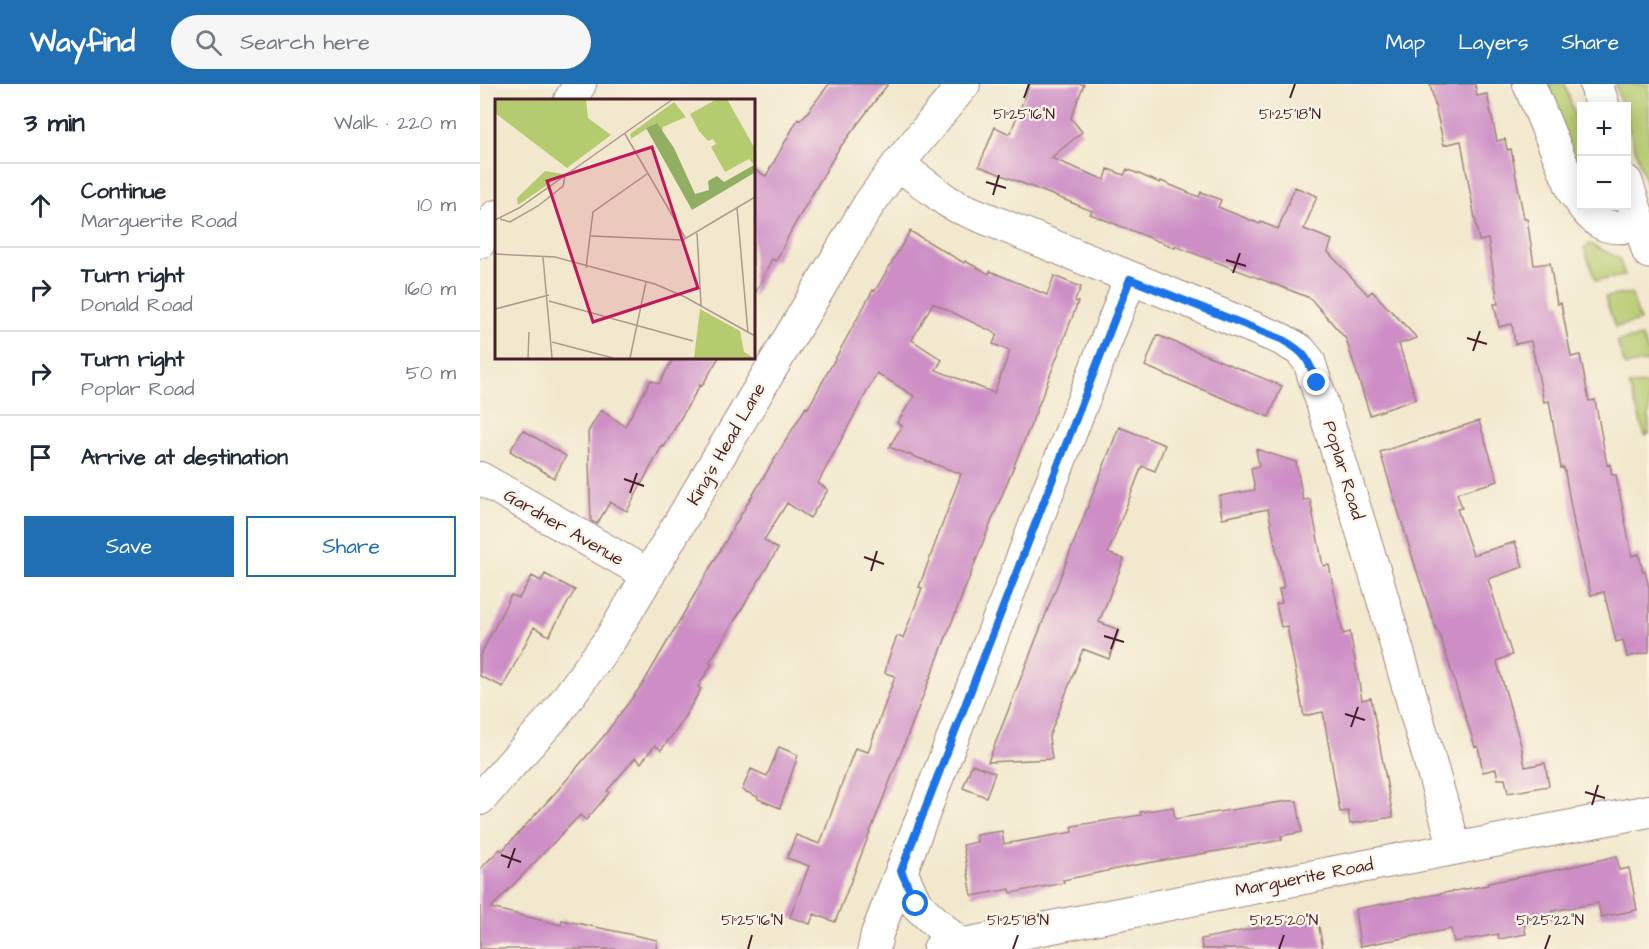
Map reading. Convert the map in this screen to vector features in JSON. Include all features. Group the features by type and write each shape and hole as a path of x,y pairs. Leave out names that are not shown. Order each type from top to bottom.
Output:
{"highway":[{"path":"1596,84 1602,102"},
{"path":"1631,199 1644,239"}],"street":[{"path":"571,99 580,84"},
{"name":"King's Head Lane","path":"480,799 555,715 611,638 869,204 898,164 964,84"},
{"path":"1529,84 1577,197"},
{"name":"Poplar Road","path":"898,164 958,207 1281,339 1300,350 1310,361 1380,586 1455,848"},
{"path":"1586,210 1591,216 1608,226 1644,239"},
{"path":"480,242 495,218"},
{"path":"874,949 877,934 901,871 1130,279"},
{"name":"Gardner Avenue","path":"480,478 649,575"},
{"name":"Marguerite Road","path":"901,871 916,904 949,947 1649,811"}],"green space":[{"path":"1536,84 1565,84 1577,124 1577,185"},
{"path":"1615,84 1649,84 1649,194 1631,135 1631,102 1621,102"},
{"path":"1590,244 1619,258 1625,276 1596,281 1584,248"},
{"path":"1631,293 1640,321 1615,327 1605,297"},
{"path":"1642,337 1649,361 1625,366 1617,341"},
{"path":"1649,384 1649,434 1645,436 1629,385"}],"building":[{"path":"829,84 888,84 838,150 776,261 772,259 754,296 754,170 766,176 798,119 800,120"},
{"path":"1030,84 1084,84 1071,118 1082,132 1051,158 1105,180 1108,169 1124,175 1127,169 1199,197 1201,192 1221,200 1218,207 1278,229 1295,187 1317,196 1304,229 1332,240 1328,252 1368,295 1372,291 1417,338 1399,344 1416,399 1370,415 1346,339 1310,298 1175,246 1175,248 1090,214 1092,211 979,166 995,127 1010,134"},
{"path":"1430,84 1475,84 1477,96 1487,94 1497,141 1505,139 1507,150 1511,149 1524,219 1527,219 1534,265 1550,263 1557,304 1561,303 1571,357 1580,355 1589,401 1595,400 1607,465 1610,464 1612,475 1616,475 1632,556 1639,554 1643,572 1645,571 1649,588 1649,652 1627,657 1623,640 1616,642 1604,592 1591,595 1575,529 1564,467 1561,468 1549,401 1544,402 1531,341 1515,344 1512,324 1499,327 1494,304 1498,304 1488,239 1479,241 1461,141 1444,145"},
{"path":"910,231 964,263 965,261 989,274 990,271 1047,295 1054,276 1081,287 1075,301 1078,302 1036,412 835,922 814,914 810,924 790,917 809,866 787,858 796,835 820,844 855,748 868,752 895,676 885,673 888,660 897,636 903,638 922,588 919,587 961,474 889,447 902,426 897,423 914,396 877,373 818,483 828,490 810,518 787,503 764,540 778,549 709,663 712,664 698,687 701,689 678,728 661,750 655,745 641,763 635,758 586,820 580,815 491,908 561,925 562,920 657,940 656,949 480,949 480,869 500,849 502,851 557,791 603,737 644,682 740,516 806,407 808,408 873,290 875,291","holes":["933,303 997,334 993,344 1010,351 994,393 936,370 942,360 912,340"]},
{"path":"1157,335 1282,386 1269,417 1145,366"},
{"path":"673,358 718,358 664,447 662,446 627,511 610,502 597,524 591,521 588,432 601,410 625,426 651,380 659,384"},
{"path":"1479,421 1498,481 1457,493 1462,508 1457,509 1473,555 1515,542 1523,567 1488,579 1512,655 1497,662 1521,745 1525,767 1545,763 1549,786 1508,793 1505,779 1498,779 1496,769 1483,772 1478,746 1475,747 1380,452"},
{"path":"1119,427 1165,445 1155,471 1142,466 1108,553 1124,559 1099,622 1119,630 1109,659 1083,649 1049,737 1052,759 988,762"},
{"path":"523,430 566,456 554,478 510,451"},
{"path":"1256,449 1296,462 1303,500 1310,499 1323,566 1329,565 1343,634 1350,632 1362,700 1371,698 1393,817 1350,824 1348,811 1340,812 1323,712 1304,716 1287,626 1281,627 1276,604 1282,603 1279,589 1284,588 1268,509 1222,518 1219,496 1255,490 1251,468 1259,466"},
{"path":"545,574 575,590 549,636 534,627 503,687 480,676 480,656 511,595 519,598 532,576 541,581"},
{"path":"779,747 798,755 780,808 742,790 751,769 767,776"},
{"path":"972,764 995,773 986,797 963,788"},
{"path":"1297,801 1302,832 1281,836 1282,840 1136,865 1063,880 1064,883 1011,893 1010,889 972,896 963,845 977,842 976,835 1002,831 1004,844 1073,832 1072,826 1141,815 1140,812 1173,807 1175,819"},
{"path":"1617,856 1619,870 1629,868 1637,910 1601,917 1598,903 1552,911 1553,920 1524,925 1526,934 1499,939 1498,934 1454,942 1451,929 1360,946 1355,909 1488,885 1488,883"},
{"path":"1317,916 1323,949 1202,949 1201,939"}],"route":[{"path":"916,904 901,871 1130,279 1281,339 1300,350 1310,361 1317,383"}]}
